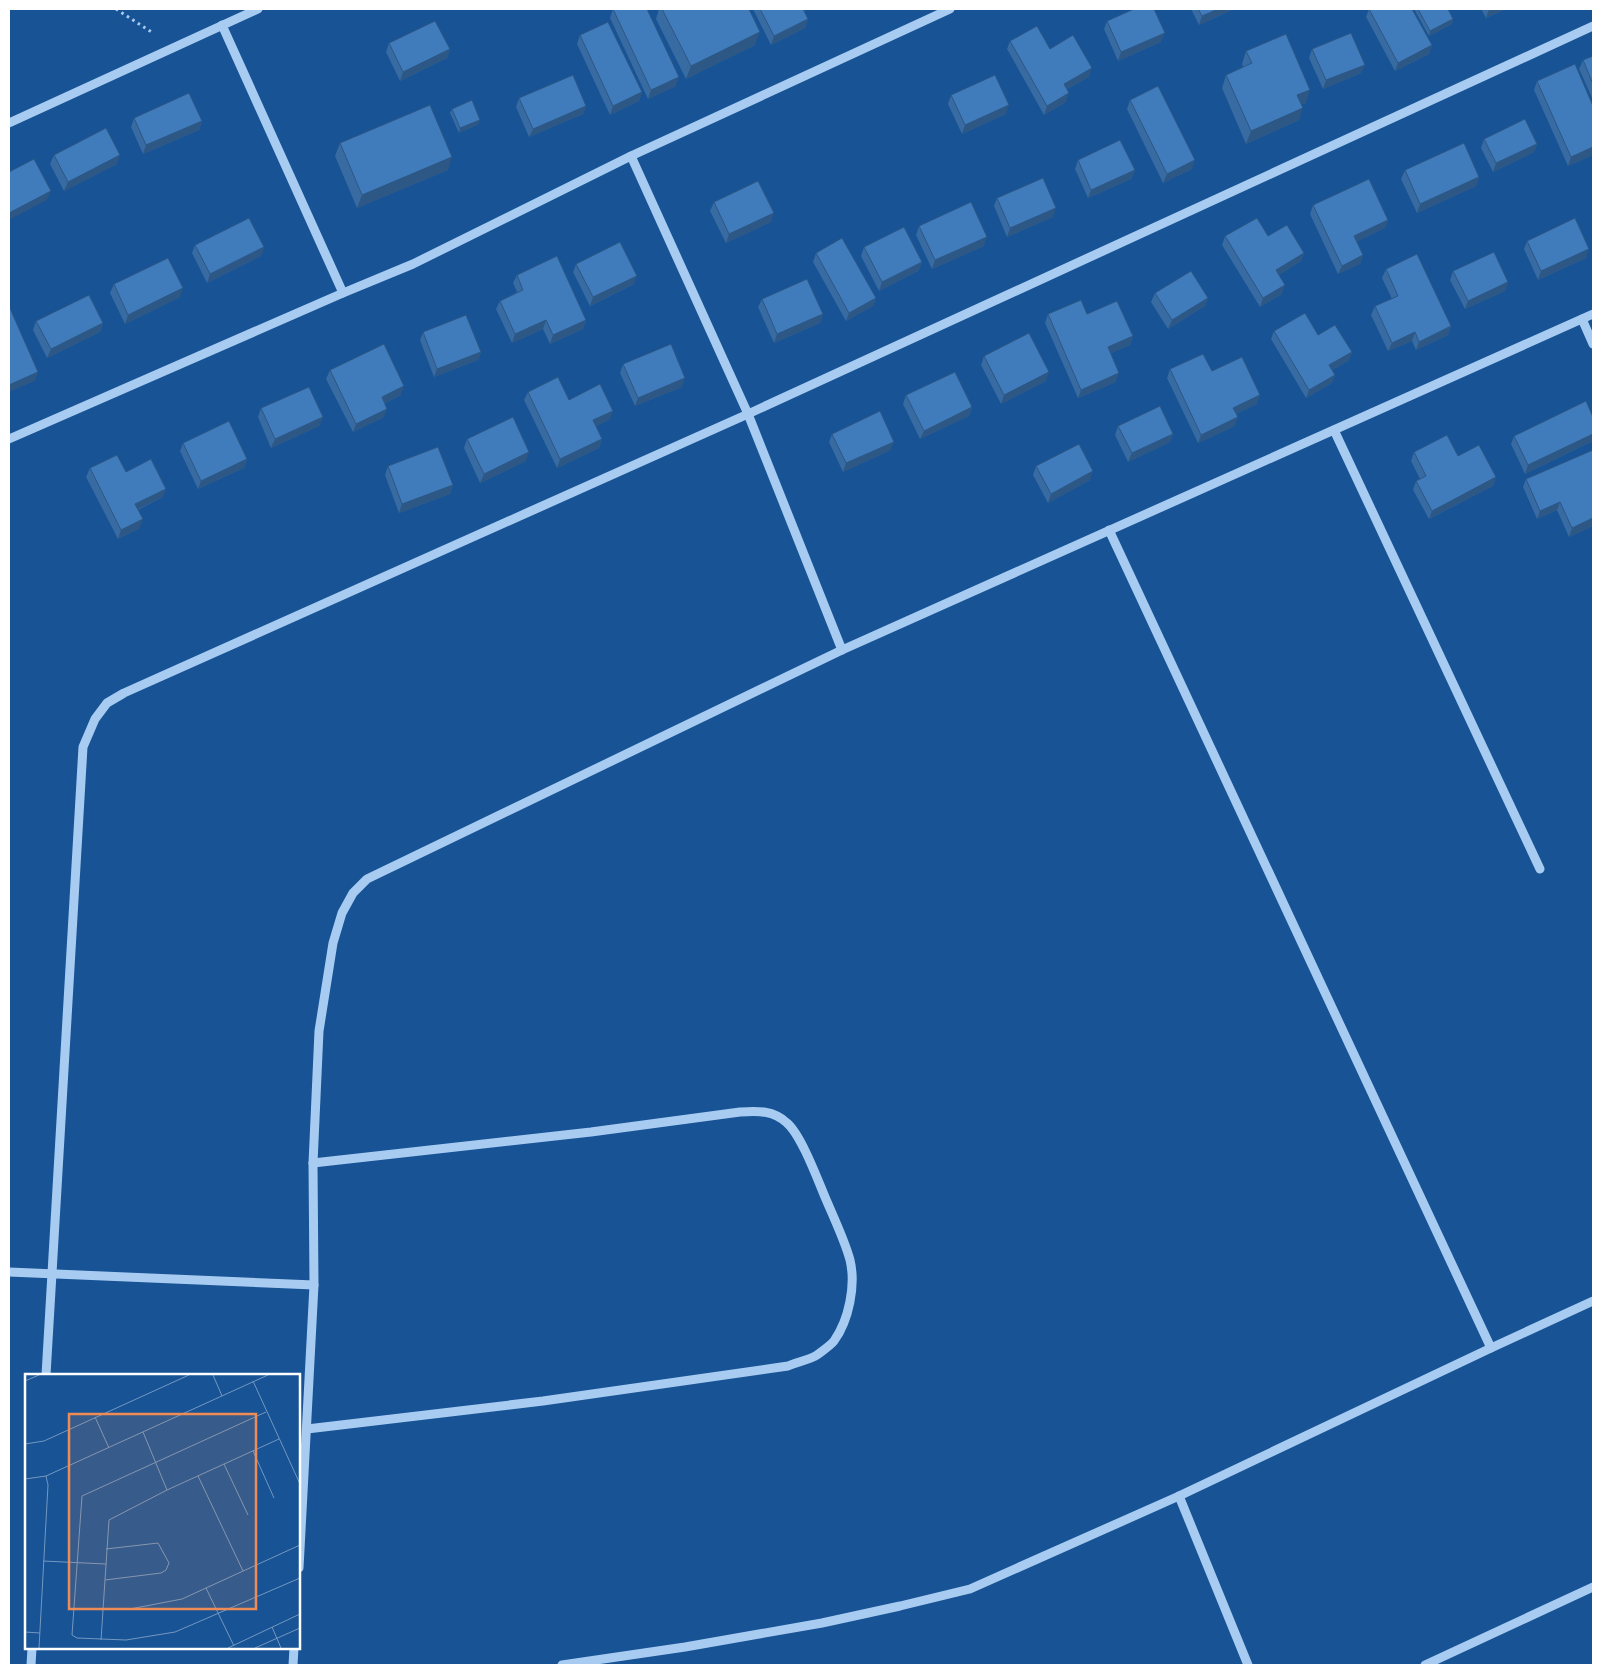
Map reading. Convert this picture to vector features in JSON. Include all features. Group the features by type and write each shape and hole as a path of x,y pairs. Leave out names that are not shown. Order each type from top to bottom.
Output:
{"street":[{"path":"9,123 258,9"},
{"path":"9,438 413,264 631,156 950,9"},
{"path":"222,25 343,293"},
{"path":"46,1374 84,748 95,719 107,703 124,693 748,414 1593,26"},
{"path":"631,156 748,414 842,650"},
{"path":"300,1551 314,1286 313,1163 320,1031 332,943 342,913 352,894 367,879 842,650 1593,314"},
{"path":"1582,319 1593,344"},
{"path":"1334,430 1540,869"},
{"path":"1109,530 1491,1348"},
{"path":"307,1429 544,1401 788,1366 815,1356 834,1342 852,1296 853,1280 850,1260 817,1176 794,1130 774,1114 767,1112 740,1112 591,1132 313,1163"},
{"path":"9,1272 314,1286"},
{"path":"562,1665 685,1647 822,1623 970,1588 1179,1496 1593,1301"},
{"path":"1179,1496 1248,1665"},
{"path":"1425,1665 1593,1587"},
{"path":"31,1665 32,1649"},
{"path":"293,1665 294,1649"}],"path":[{"path":"116,9 173,47"}],"building":[{"path":"613,9 647,9 679,77 651,90"},
{"path":"662,9 749,9 760,32 691,66"},
{"path":"760,9 803,9 808,19 774,36"},
{"path":"1134,9 1154,9 1165,33 1121,52 1107,21"},
{"path":"1198,9 1218,9 1202,16"},
{"path":"1369,9 1412,9 1432,45 1398,63"},
{"path":"1418,9 1448,9 1453,19 1430,31"},
{"path":"435,21 450,49 403,72 389,43"},
{"path":"608,22 642,92 613,106 580,35"},
{"path":"1037,26 1050,49 1073,35 1092,68 1064,84 1069,93 1047,106 1010,41"},
{"path":"1351,33 1365,65 1326,80 1312,49"},
{"path":"1286,34 1310,90 1297,95 1303,108 1251,131 1226,75 1252,63 1246,51"},
{"path":"1593,56 1593,84 1583,60"},
{"path":"1575,64 1593,106 1593,147 1571,157 1537,81"},
{"path":"573,75 586,106 533,129 519,98"},
{"path":"995,75 1009,105 965,125 951,95"},
{"path":"1158,86 1195,160 1167,174 1130,100"},
{"path":"189,93 202,121 146,145 134,118"},
{"path":"472,100 480,120 460,128 452,109"},
{"path":"430,105 452,157 362,195 340,143"},
{"path":"1525,119 1537,144 1496,163 1484,139"},
{"path":"106,128 120,155 68,182 54,155"},
{"path":"1120,140 1135,170 1091,190 1078,160"},
{"path":"1464,143 1479,177 1420,204 1405,170"},
{"path":"34,159 51,191 9,213 9,172"},
{"path":"1043,178 1056,208 1010,228 997,198"},
{"path":"1369,179 1388,220 1354,236 1363,255 1342,266 1313,205"},
{"path":"758,181 774,213 729,234 714,202"},
{"path":"971,202 987,237 935,260 919,226"},
{"path":"249,218 264,247 210,274 195,245"},
{"path":"1257,218 1268,236 1287,225 1304,253 1276,270 1285,285 1263,298 1225,236"},
{"path":"1575,218 1589,249 1541,271 1527,241"},
{"path":"904,227 922,262 882,282 864,247"},
{"path":"842,238 876,298 849,313 816,253"},
{"path":"620,242 637,276 593,297 576,264"},
{"path":"1494,252 1508,282 1468,301 1453,271"},
{"path":"1417,254 1451,326 1419,342 1415,332 1392,343 1375,306 1398,296 1386,269"},
{"path":"557,256 586,320 553,335 546,320 515,334 500,301 523,290 517,275"},
{"path":"168,258 183,288 128,315 114,284"},
{"path":"1191,271 1208,298 1172,320 1155,293"},
{"path":"807,279 823,314 777,334 762,299"},
{"path":"89,295 103,323 51,349 36,321"},
{"path":"1081,300 1087,314 1117,301 1133,336 1108,347 1119,373 1081,390 1048,314"},
{"path":"9,306 38,372 9,385"},
{"path":"1305,313 1318,335 1335,325 1352,352 1329,365 1335,375 1309,390 1274,331"},
{"path":"466,315 481,352 437,369 423,332"},
{"path":"1029,333 1049,372 1004,395 984,356"},
{"path":"384,344 404,386 382,397 387,409 356,424 330,370"},
{"path":"671,344 685,378 638,398 623,364"},
{"path":"1203,354 1212,371 1242,357 1260,395 1233,408 1238,417 1201,435 1170,369"},
{"path":"955,372 972,407 924,431 906,395"},
{"path":"558,377 569,400 600,384 613,411 593,420 602,439 560,459 528,392"},
{"path":"309,387 323,417 275,439 261,408"},
{"path":"1586,401 1593,417 1593,434 1528,465 1514,436"},
{"path":"1160,406 1173,434 1132,453 1118,426"},
{"path":"880,411 894,442 846,463 832,434"},
{"path":"513,417 529,452 484,474 467,439"},
{"path":"229,421 247,459 201,481 183,443"},
{"path":"1447,435 1458,456 1479,445 1496,477 1432,511 1416,481 1426,476 1414,452"},
{"path":"1079,444 1093,471 1051,494 1036,466"},
{"path":"438,447 453,485 402,504 388,466"},
{"path":"1593,450 1593,518 1572,528 1560,502 1540,511 1526,479"},
{"path":"117,455 126,472 151,459 166,489 135,504 143,519 121,530 90,468"}]}
